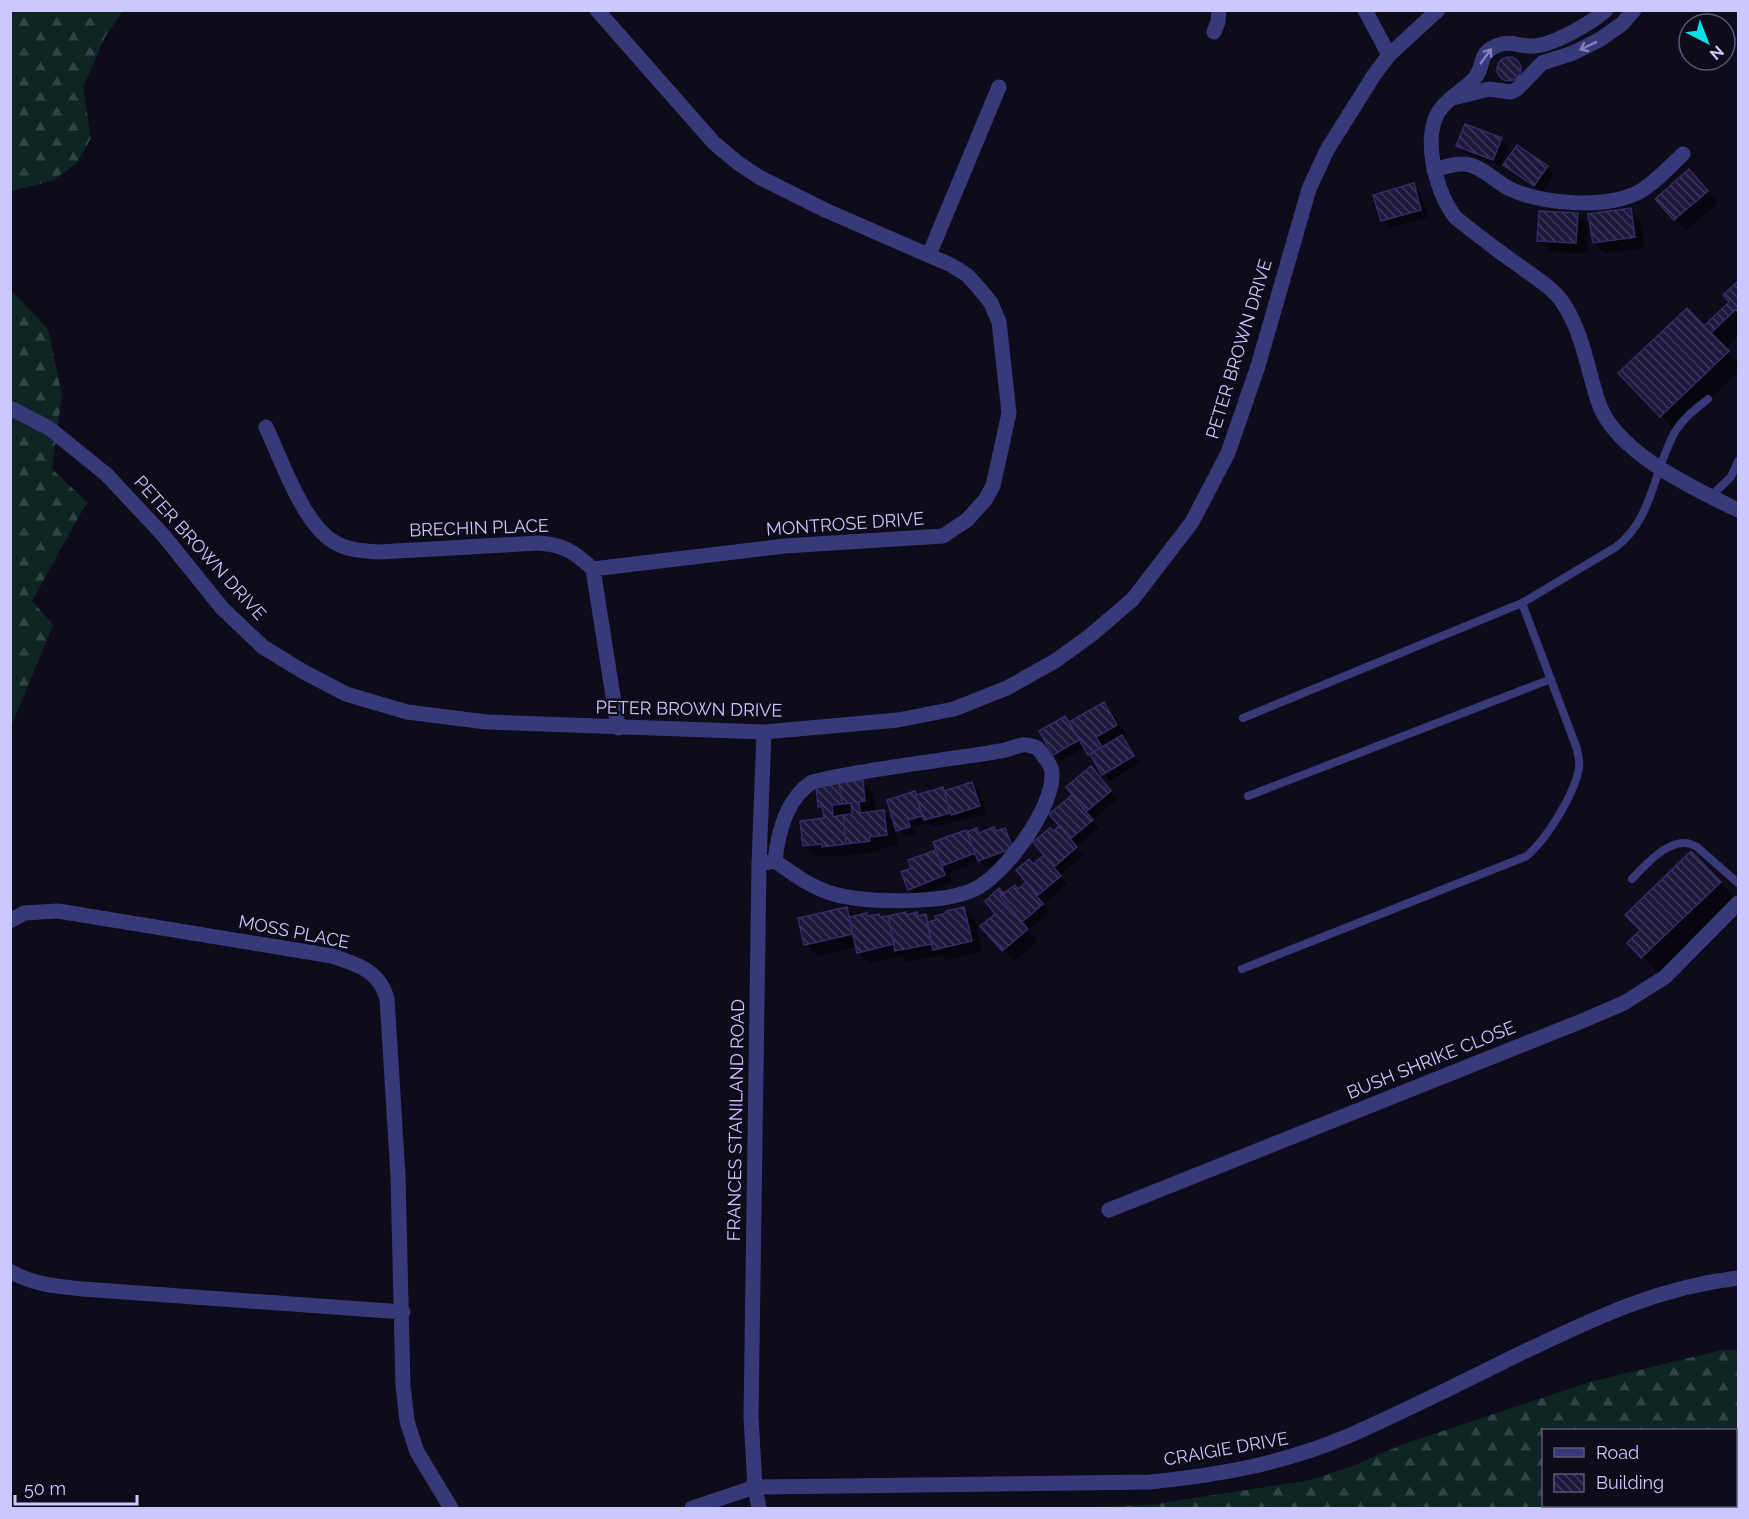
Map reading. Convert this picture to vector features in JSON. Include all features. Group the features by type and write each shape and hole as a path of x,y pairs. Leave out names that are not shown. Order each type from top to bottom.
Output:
{"street":[{"name":"MONTROSE DRIVE","path":"593,569 785,546 943,536 968,520 985,500 993,486 1009,413 999,322 991,303 967,275 951,265 825,210 759,177 738,163 714,143 597,10"},
{"path":"1214,32 1219,10"},
{"path":"1365,10 1389,56"},
{"name":"PETER BROWN DRIVE","path":"10,408 48,428 107,475 164,536 222,608 263,647 346,694 407,712 486,722 764,732 898,720 954,709 1006,688 1054,661 1091,635 1133,599 1192,522 1228,453 1258,366 1309,189 1327,150 1374,75 1389,56 1438,10"},
{"path":"1606,10 1590,23 1541,45 1525,46 1509,42 1494,46 1484,55 1478,75 1441,108 1434,126 1432,150 1434,170 1447,207 1456,218 1562,300 1576,324 1598,404 1611,427 1627,445 1659,467 1738,510"},
{"path":"1450,99 1489,89 1510,92 1517,89 1542,63 1572,53 1599,40 1622,24 1634,10"},
{"path":"929,255 999,87"},
{"path":"1434,170 1462,164 1478,168 1506,187 1528,197 1562,202 1597,201 1622,199 1637,193 1683,154"},
{"name":"BRECHIN PLACE","path":"266,428 300,502 321,531 334,542 354,550 379,552 548,544 570,550 593,569"},
{"path":"593,569 618,728"},
{"name":"FRANCES STANILAND ROAD","path":"759,1509 755,1487 750,1417 767,862 764,732"},
{"path":"1024,744 1037,748 1048,762 1052,772 1044,804 1029,833 1000,870 975,889 958,896 937,899 872,900 834,894 767,862 794,799 802,788 812,782 952,757 1002,751 1024,744"},
{"name":"BUSH SHRIKE CLOSE","path":"1109,1210 1624,1003 1665,977 1738,903"},
{"name":"MOSS PLACE","path":"10,921 24,913 58,911 332,956 358,964 378,980 384,988 387,1011 398,1176 407,1421 417,1452 451,1509"},
{"path":"10,1271 21,1278 39,1283 83,1289 403,1312"},
{"name":"CRAIGIE DRIVE","path":"692,1509 755,1487 1150,1482 1240,1470 1299,1456 1337,1441 1570,1330 1647,1297 1685,1287 1738,1278"}],"lane":[{"path":"1243,718 1522,603 1597,559 1630,536 1644,514 1659,467 1676,431 1686,418 1708,399"},
{"path":"1711,496 1731,477 1738,461"},
{"path":"1242,969 1527,856 1538,846 1570,794 1580,765 1577,749 1522,603"},
{"path":"1248,796 1551,679"},
{"path":"1632,879 1653,858 1672,846 1691,843 1738,883"}],"green space":[{"path":"11,10 123,11 105,37 83,87 91,138 77,163 52,181 11,191"},
{"path":"11,290 48,329 62,396 52,469 87,502 32,601 53,625 11,727"},
{"path":"1722,1350 1738,1350 1738,1508 1061,1508 1149,1505 1311,1480 1355,1465 1404,1444 1590,1382"}],"building":[{"path":"1509,57 1518,60 1521,69 1518,78 1509,81 1500,78 1497,69 1500,60"},
{"path":"1465,124 1502,138 1493,160 1456,146"},
{"path":"1517,145 1548,166 1534,186 1503,165"},
{"path":"1689,169 1708,191 1674,220 1655,199"},
{"path":"1414,183 1421,210 1381,221 1373,195"},
{"path":"1631,208 1635,237 1593,243 1588,214"},
{"path":"1539,211 1578,213 1576,243 1537,241"},
{"path":"1738,281 1738,312 1736,309 1711,333 1729,351 1660,417 1618,373 1687,308 1704,326 1729,302 1723,295"},
{"path":"1104,702 1117,725 1096,737 1102,747 1088,755 1069,722"},
{"path":"1065,716 1079,740 1053,755 1039,731"},
{"path":"1122,735 1134,756 1102,775 1090,754"},
{"path":"1091,766 1111,791 1086,812 1066,787"},
{"path":"863,780 865,801 859,802 860,813 884,810 887,835 869,837 870,841 846,844 843,815 852,814 851,803 842,804 839,783"},
{"path":"972,782 980,806 951,815 944,791"},
{"path":"839,783 842,804 832,805 833,817 843,815 846,844 822,847 822,844 803,846 800,821 824,818 822,806 818,807 816,786"},
{"path":"943,787 950,813 924,820 916,795"},
{"path":"915,791 922,816 908,820 910,827 896,831 887,800"},
{"path":"1072,795 1093,820 1070,839 1049,814"},
{"path":"1059,826 1077,847 1054,867 1033,842 1050,828 1053,831"},
{"path":"994,827 996,831 1005,828 1013,848 978,861 967,832 977,828 979,833"},
{"path":"966,830 975,853 942,866 933,842"},
{"path":"936,850 945,875 908,890 901,872 911,868 908,860"},
{"path":"1691,851 1721,882 1641,958 1627,943 1640,930 1625,915"},
{"path":"1044,855 1061,876 1037,896 1016,870 1029,859 1033,864"},
{"path":"1026,882 1043,904 1022,922 1000,896 1015,885 1018,889"},
{"path":"999,888 1004,894 1000,896 1028,929 1002,951 980,926 995,914 985,901"},
{"path":"847,907 853,934 804,945 798,918"},
{"path":"964,907 972,941 933,950 927,922 936,920 935,916 946,913 946,911"},
{"path":"906,912 906,915 917,912 918,916 926,914 932,944 895,951 888,916"},
{"path":"867,913 867,916 879,914 880,917 888,916 894,944 857,953 849,917"}]}
